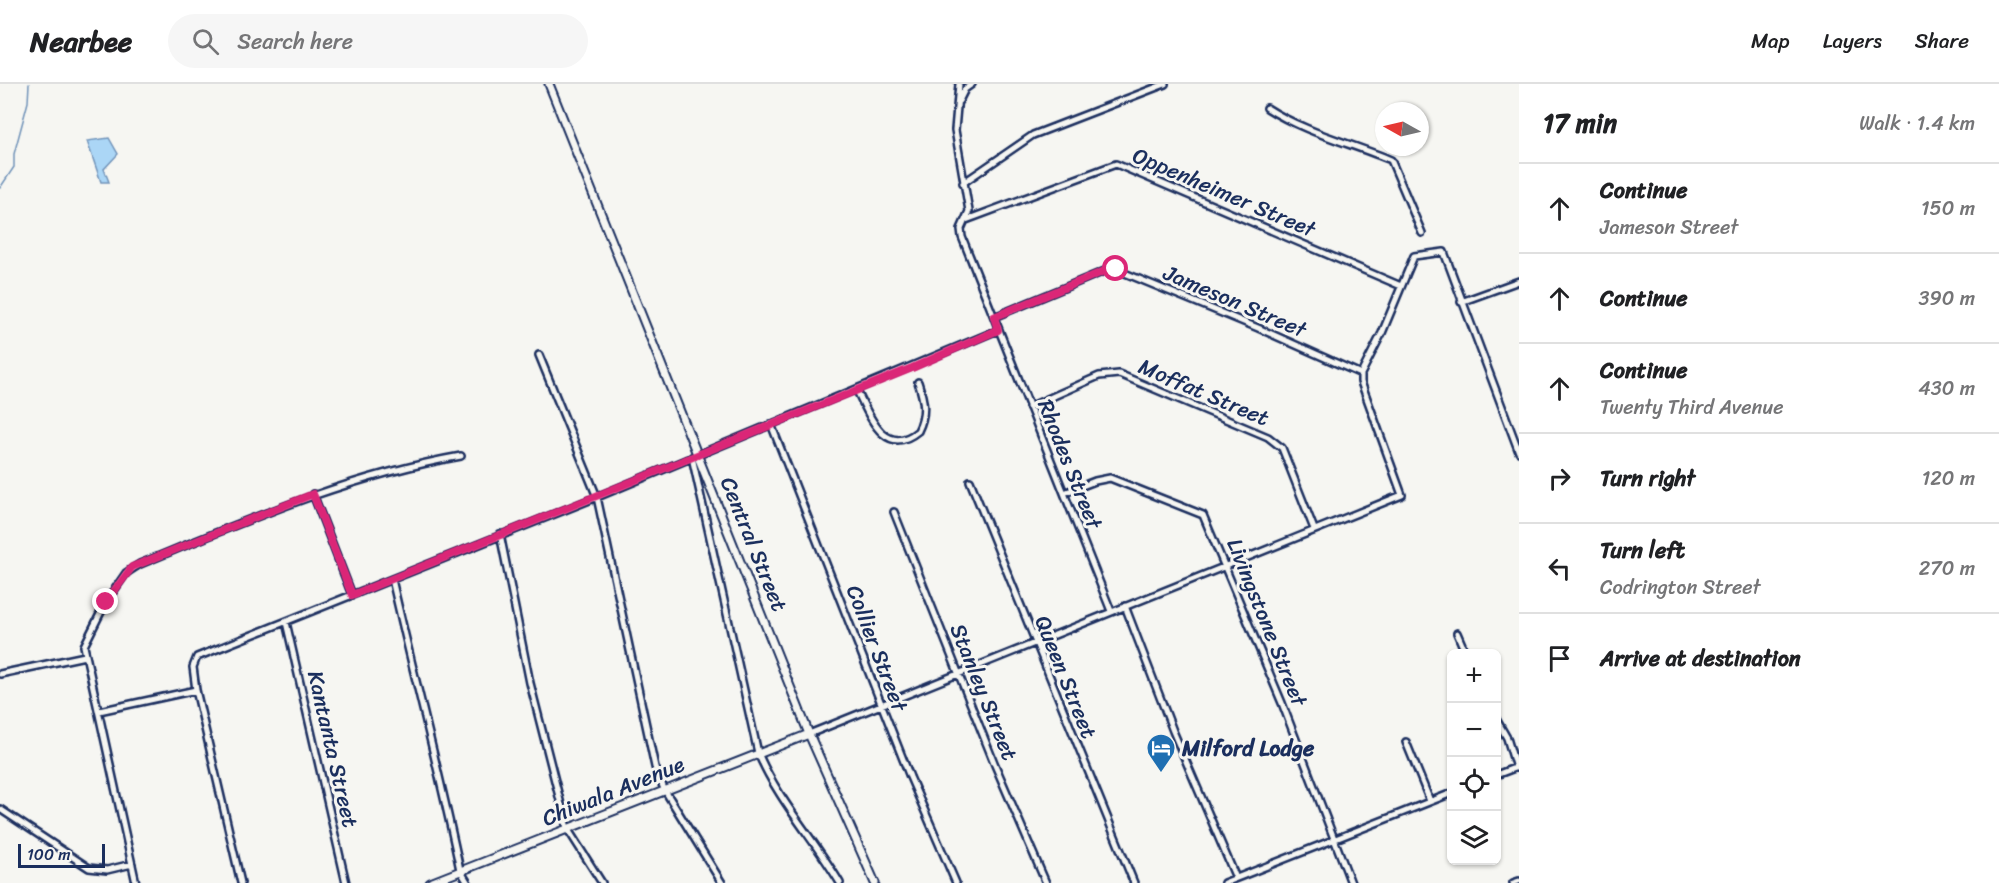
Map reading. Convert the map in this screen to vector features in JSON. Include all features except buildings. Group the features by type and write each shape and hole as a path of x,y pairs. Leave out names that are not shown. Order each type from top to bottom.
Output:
{"street":[{"name":"Central Street","path":"549,84 695,456 809,734 874,883"},
{"name":"Rhodes Street","path":"959,84 955,130 963,183 969,204 966,220 961,229 962,237 1111,611"},
{"path":"956,108 965,89 972,84"},
{"path":"963,183 1033,135 1164,84"},
{"path":"1267,108 1302,125 1391,160 1422,233"},
{"name":"Oppenheimer Street","path":"966,220 1116,164 1401,286"},
{"path":"809,734 1402,495 1363,390 1361,374 1382,333 1414,256 1444,252 1519,452"},
{"name":"Jameson Street","path":"994,317 1107,270 1116,269 1361,374"},
{"path":"1461,302 1519,281"},
{"path":"241,883 196,690 194,661 500,534 597,497 856,391 998,330"},
{"path":"539,355 597,497 655,767 664,789 722,883"},
{"name":"Moffat Street","path":"1029,406 1099,376 1113,374 1126,376 1246,427 1277,442 1282,448 1314,529"},
{"path":"856,391 879,432 888,438 902,439 918,431 924,417 925,403 918,382"},
{"name":"Collier Street","path":"771,424 881,704 956,883"},
{"path":"136,883 85,656 86,640 106,602 132,567 313,494 428,462 461,456"},
{"path":"695,456 758,753 771,782 789,805 840,883"},
{"name":"Livingstone Street","path":"1064,493 1110,478 1196,510 1206,520 1337,840 1352,883"},
{"name":"Queen Street","path":"969,481 1134,883"},
{"path":"313,494 352,595"},
{"name":"Stanley Street","path":"894,512 958,673 1046,883"},
{"path":"500,534 532,694 567,828 602,883"},
{"path":"392,579 425,724 438,765 460,870 468,883"},
{"path":"1125,606 1181,752 1236,878"},
{"name":"Kantanta Street","path":"286,622 346,883"},
{"path":"1457,633 1464,649"},
{"path":"0,674 85,656"},
{"path":"99,711 196,690"},
{"path":"1501,727 1518,767 1501,773"},
{"name":"Chiwala Avenue","path":"430,883 664,789 809,734"},
{"path":"1406,742 1430,801"},
{"path":"1224,883 1447,795"},
{"path":"0,810 89,868 107,870 132,864"},
{"path":"1513,883 1519,881"}],"water":[{"path":"109,138 118,154 104,169 109,182 101,182 87,141"}],"waterway":[{"path":"0,188 14,167 14,154 28,102 29,84"}],"place":[{"name":"Milford Lodge","path":"1161,774"}],"route":[{"path":"106,602 132,567 313,494 352,595 912,368 998,330 994,317 1107,270 1116,269"}]}
